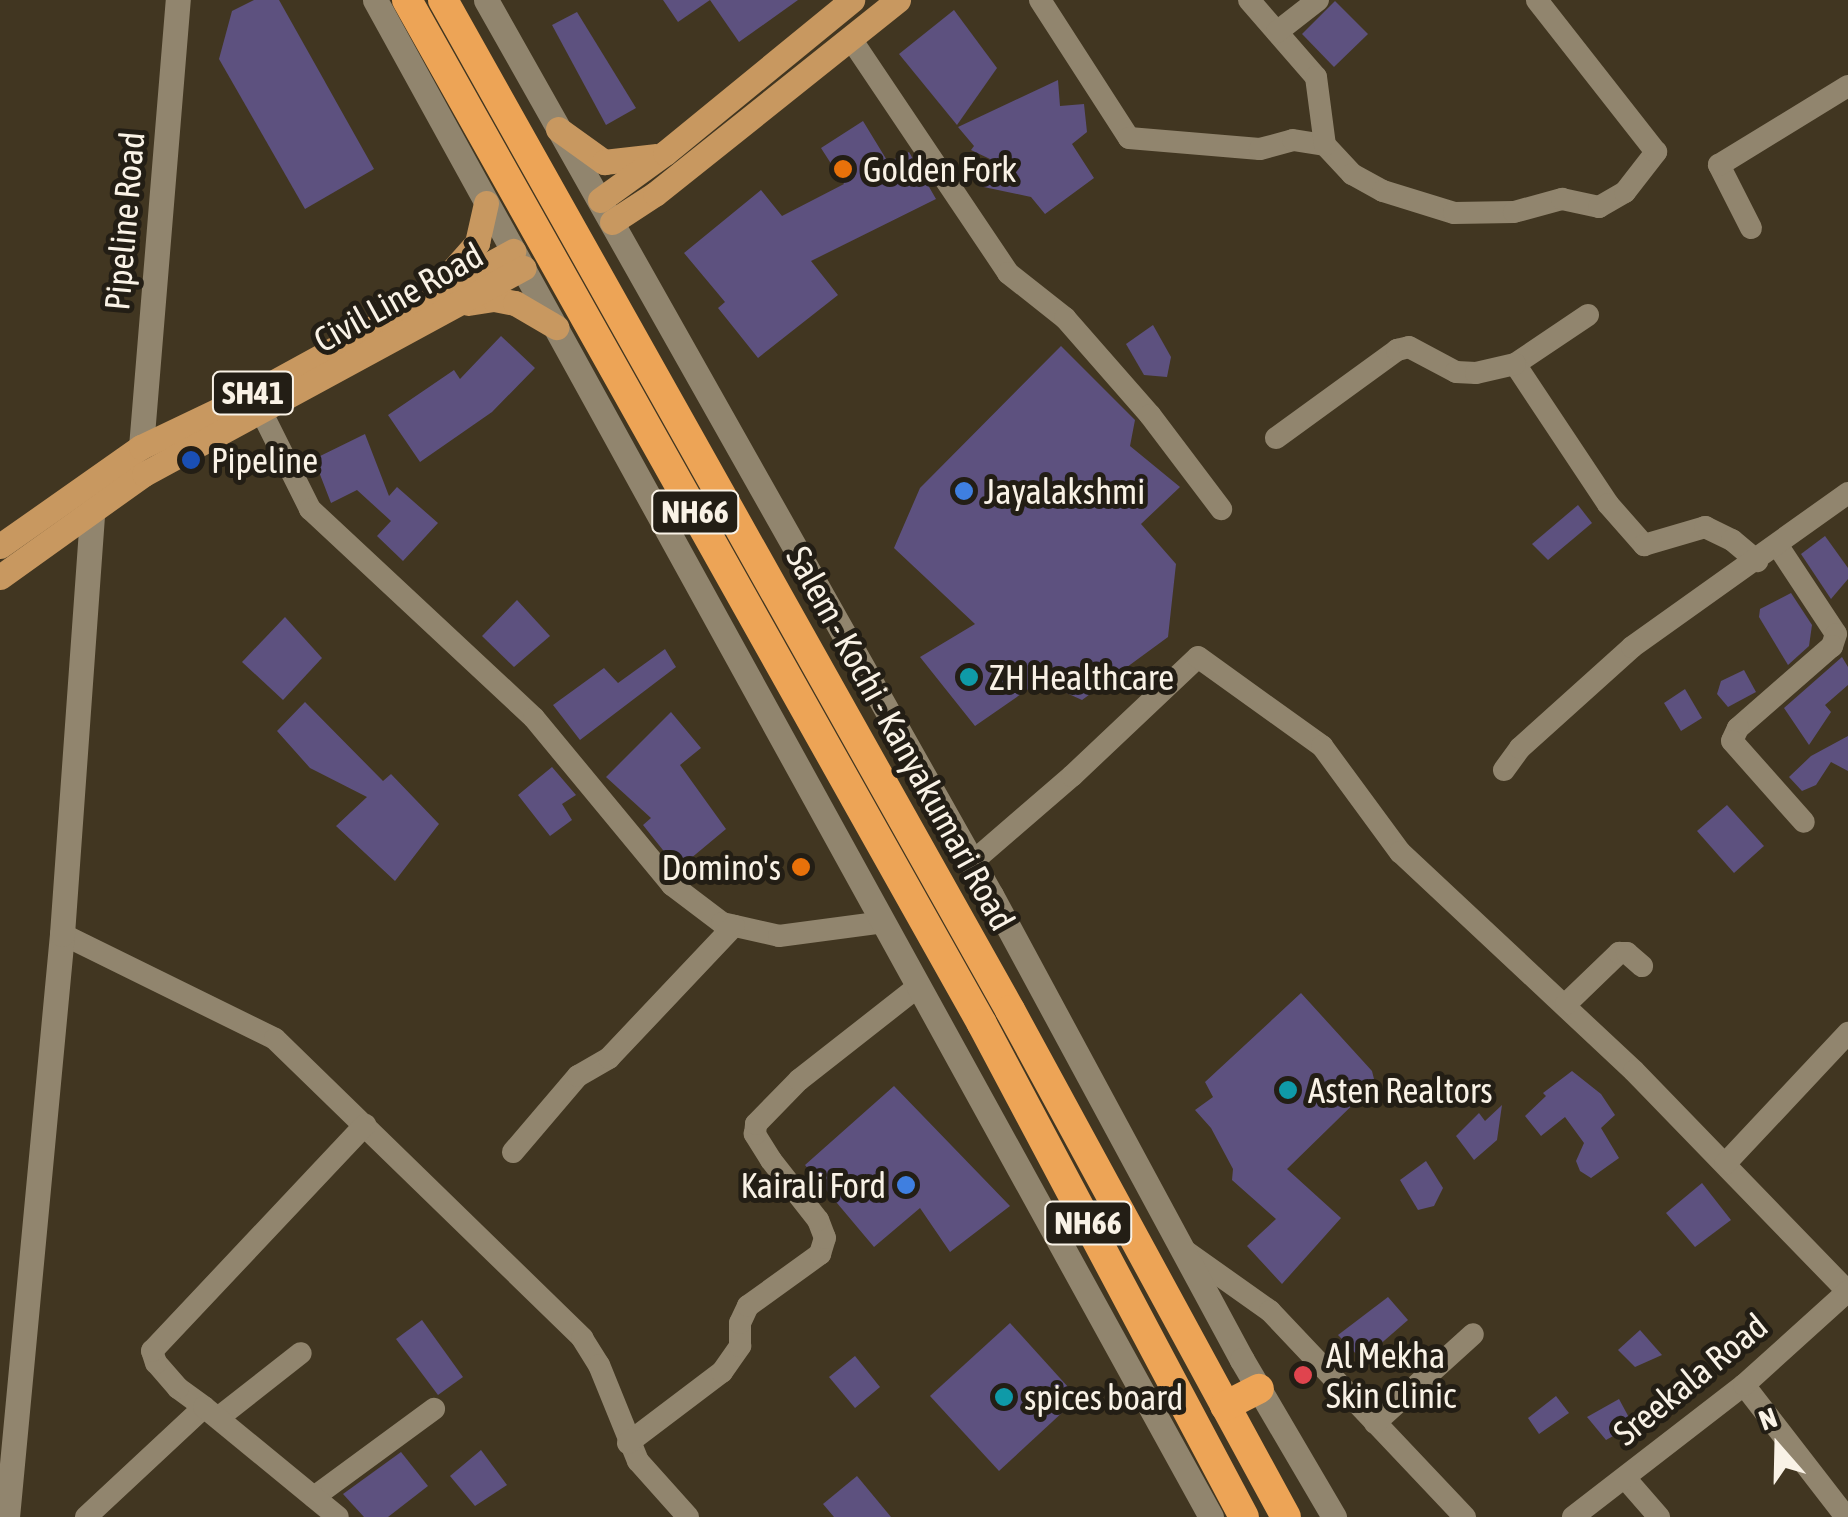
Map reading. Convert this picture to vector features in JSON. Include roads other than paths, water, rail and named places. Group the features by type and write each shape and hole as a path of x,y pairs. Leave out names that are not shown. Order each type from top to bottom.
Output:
{"highway":[{"name":"Salem - Kochi - Kanyakumari Road","path":"407,0 982,1024 1182,1430 1244,1517"},
{"name":"Salem - Kochi - Kanyakumari Road","path":"443,0 1010,1010 1286,1517"},
{"path":"1225,1406 1259,1389"}],"main road":[{"path":"606,211 665,154 852,0"},
{"path":"606,211 655,194 898,0"},
{"path":"558,129 604,162 665,154"},
{"path":"426,297 477,243 486,203"},
{"name":"Civil Line Road","path":"0,546 140,448 252,394 426,297 519,260"},
{"name":"Civil Line Road","path":"0,577 144,474 454,306 519,260"},
{"path":"454,306 494,299 516,303 556,327"}],"street":[{"name":"Pipeline Road","path":"140,448 178,0"},
{"name":"Salem - Kochi - Kanyakumari Road","path":"375,0 919,986 1182,1430"},
{"name":"Salem - Kochi - Kanyakumari Road","path":"486,0 838,622 1259,1389 1334,1517"},
{"path":"1040,0 1129,138 1260,148 1293,140 1325,145"},
{"path":"1249,0 1316,77 1325,145 1352,174 1383,192 1454,213 1514,212 1562,199 1599,206 1624,192 1656,152 1537,0"},
{"path":"1276,32 1318,0"},
{"path":"851,39 1008,273 1065,318 1150,415 1222,509"},
{"path":"1751,228 1719,165 1848,86"},
{"path":"1276,438 1396,350 1409,347 1456,372 1476,373 1515,364 1588,315"},
{"path":"1515,364 1636,540 1644,545 1705,527 1732,540 1757,561"},
{"path":"261,411 310,508 534,718 672,886 722,922 779,936 884,922"},
{"path":"1504,770 1520,748 1632,647 1848,494"},
{"path":"7,1517 62,934 92,511"},
{"path":"696,582 728,582 768,559 785,532"},
{"path":"1778,546 1836,634 1832,646 1738,728 1732,742 1804,822"},
{"path":"746,671 762,649 809,626 838,622"},
{"path":"970,864 1072,776 1198,657 1322,746 1400,852 1566,1004 1848,1292"},
{"path":"513,1152 578,1076 608,1058 734,926"},
{"path":"62,934 275,1040 582,1338 599,1365 638,1461 688,1517"},
{"path":"1566,1004 1619,953 1627,953 1642,966"},
{"path":"628,1443 722,1372 740,1346 740,1323 748,1306 820,1254 824,1238 818,1220 771,1160 755,1134 756,1124 799,1080 919,986"},
{"path":"1725,1164 1848,1032"},
{"path":"338,1517 167,1376 152,1351 365,1125"},
{"path":"1182,1248 1270,1311 1465,1517"},
{"name":"Sreekala Road","path":"1573,1517 1744,1385 1848,1292"},
{"path":"1375,1423 1472,1334"},
{"path":"86,1517 211,1412 302,1352"},
{"path":"1744,1385 1846,1517"},
{"path":"314,1498 434,1409"},
{"path":"1182,1430 1212,1517"},
{"path":"1625,1478 1659,1517"}],"place":[{"name":"Golden Fork","path":"843,169"},
{"name":"Pipeline","path":"191,460"},
{"name":"Jayalakshmi","path":"964,491"},
{"name":"ZH Healthcare","path":"969,677"},
{"name":"Domino's","path":"801,867"},
{"name":"Asten Realtors","path":"1288,1090"},
{"name":"Kairali Ford","path":"906,1185"},
{"name":"Al Mekha Skin Clinic","path":"1303,1375"},
{"name":"spices board","path":"1004,1397"}]}
